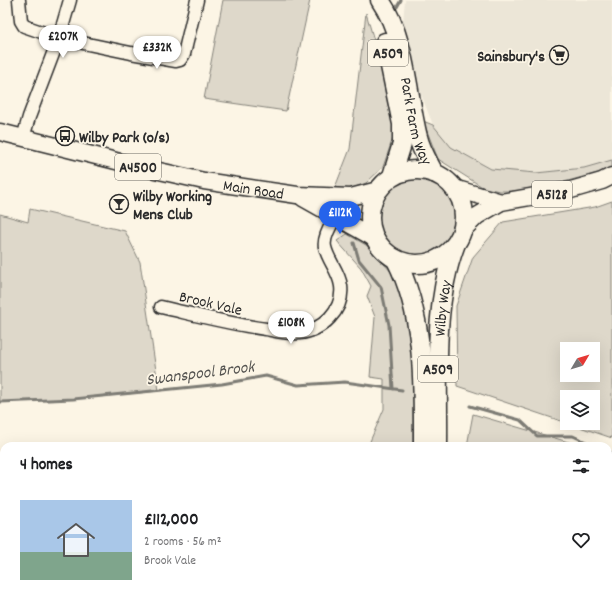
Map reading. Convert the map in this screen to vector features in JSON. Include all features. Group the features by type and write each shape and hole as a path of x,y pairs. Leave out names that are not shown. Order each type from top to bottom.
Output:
{"highway":[{"name":"Park Farm Way","path":"378,0 389,14 404,66 418,138 434,173"},
{"name":"Park Farm Way","path":"378,0 378,15 391,67 402,124 402,144 392,176"},
{"path":"417,169 434,173 445,179 454,188 463,208 459,237 441,258 424,264 414,265 396,260 380,247 374,238 369,222 369,214 373,197 392,176 400,172 417,169"},
{"name":"Wilby Way","path":"438,442 440,320 447,266 459,237"},
{"name":"Wilby Way","path":"396,260 405,278 417,320 423,399 423,442"}],"main road":[{"name":"Main Road","path":"0,132 176,176 297,195 351,197 378,190"},
{"name":"A5128","path":"459,237 477,216 501,202 571,190 609,180"},
{"name":"A5128","path":"454,188 501,202"},
{"name":"Main Road","path":"297,195 374,238"}],"street":[{"path":"19,0 21,21 24,26 59,38 131,54 180,60 186,49 197,0"},
{"path":"23,138 31,110 59,38 70,0"},
{"name":"Brook Vale","path":"161,307 246,326 300,333 314,329 332,316 341,298 340,278 325,246 326,236 339,210 351,197"}],"shaded area":[{"path":"223,0 310,0 286,111 204,99"},
{"path":"405,0 612,0 612,160 584,168 535,173 491,169 450,147 433,125 401,43"},
{"path":"366,13 387,85 396,129 383,167 366,183 348,190 334,190 350,149"},
{"path":"423,121 433,125 451,147 491,169 536,173 584,168 612,160 612,169 564,182 515,191 500,191 484,188 438,159"},
{"path":"418,175 434,178 447,187 456,200 459,216 456,232 447,245 434,254 418,257 402,254 389,245 380,232 377,216 380,200 389,187 402,178"},
{"path":"612,201 612,438 589,430 600,430 600,390 560,390 560,421 457,386 456,306 473,257 503,222 595,207"},
{"path":"30,209 125,231 140,262 159,391 73,399 0,402 0,214 28,222"},
{"path":"347,234 366,245 399,280 413,330 413,442 370,442 384,409 384,379 370,377 375,317 367,296 371,286 361,268 337,241"},
{"path":"473,414 568,442 468,442"}],"waterway":[{"path":"397,7 401,0"},
{"path":"354,243 359,260 381,287 389,325 393,389"},
{"name":"Swanspool Brook","path":"0,402 73,399 222,384 266,376 298,385 345,382 402,390"},
{"name":"Swanspool Brook","path":"470,406 520,420 537,436 573,436 586,442"}],"place":[{"name":"Sainsbury's","path":"559,55"},
{"name":"Wilby Park (o/s)","path":"65,136"},
{"name":"Wilby Working Mens Club","path":"119,204"}]}
